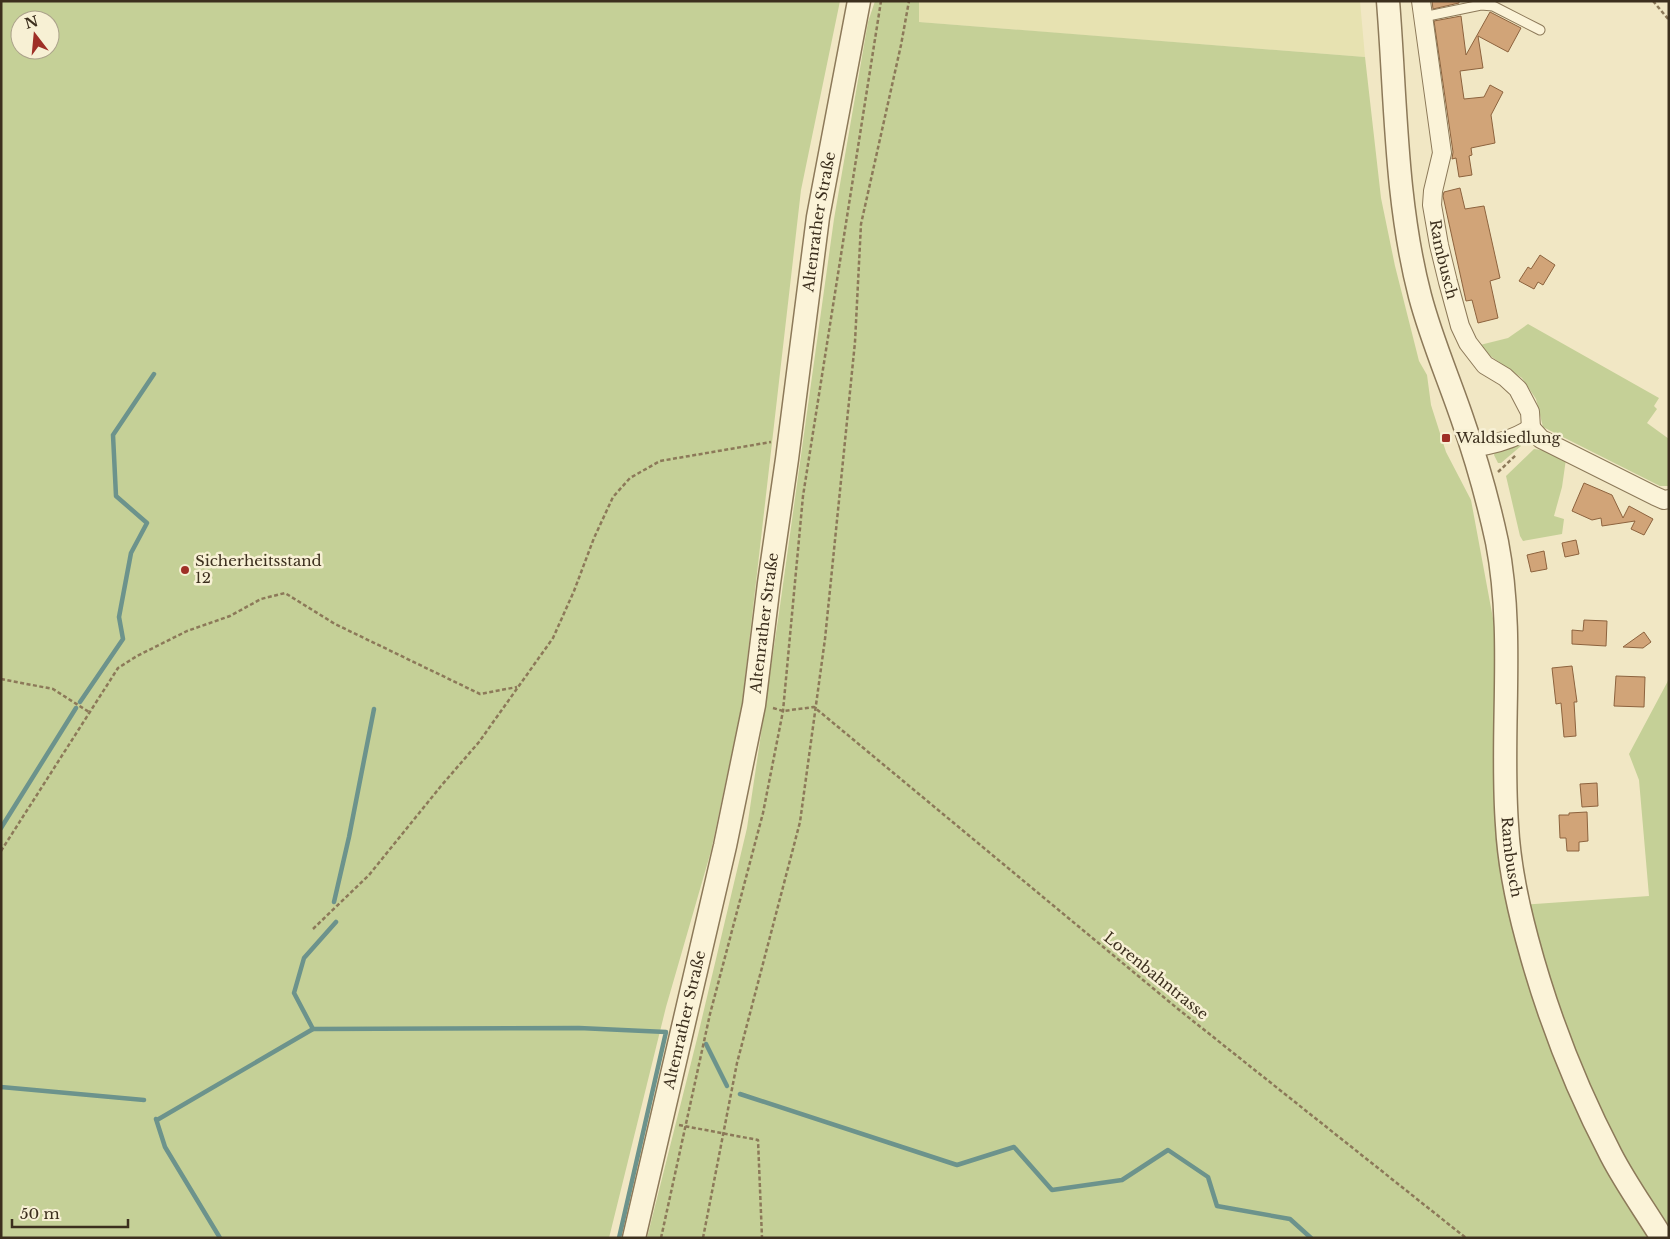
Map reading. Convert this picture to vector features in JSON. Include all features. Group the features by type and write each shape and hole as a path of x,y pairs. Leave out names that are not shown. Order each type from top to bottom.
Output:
{"street":[{"name":"Altenrather Straße","path":"634,1238 725,846 754,705 818,217 859,1"},
{"name":"Rambusch","path":"1388,1 1398,158 1406,228 1415,274 1429,329 1472,448 1497,544 1502,586 1507,690 1505,750 1507,825 1510,862 1516,897 1539,985 1572,1074 1612,1157 1662,1238"},
{"name":"Rambusch","path":"1422,9 1442,153 1433,190 1432,205 1448,282 1460,326 1468,343 1485,365 1506,377 1518,389 1530,412 1536,434"},
{"path":"1472,448 1521,435 1536,434 1664,500 1669,499"}],"lane":[{"path":"1422,9 1481,5 1493,6 1540,30"}],"path":[{"path":"661,1238 710,1014 763,812 783,711 803,496 881,1"},
{"path":"703,1238 737,1063 800,822 824,639 856,342 862,224 909,1"},
{"path":"1653,1 1669,20"},
{"path":"1496,473 1536,434"},
{"path":"313,929 369,875 479,742 553,638 613,497 630,478 660,462 790,439"},
{"path":"1,851 118,668 137,656 187,631 230,616 261,599 285,594 335,624 480,694 518,686"},
{"path":"1,679 53,689 89,712"},
{"path":"783,711 814,707"},
{"name":"Lorenbahntrasse","path":"814,707 1178,1009 1466,1238"},
{"path":"660,1122 724,1132 758,1140 762,1238"}],"shaded area":[{"path":"919,1 1360,1 1365,57 918,22"}],"green space":[{"path":"1,1 840,1 801,190 742,704 711,851 666,1007 609,1238 1,1238"},
{"path":"875,1 919,1 919,22 1365,57 1381,198 1395,266 1419,361 1427,375 1431,405 1446,452 1471,500 1494,624 1495,771 1498,840 1507,906 1649,896 1639,780 1629,754 1669,679 1669,1238 647,1238 747,828 834,219 868,22"},
{"path":"1528,324 1659,398 1654,406 1657,409 1647,423 1669,439 1669,486 1660,486 1543,427 1536,399 1522,378 1476,346 1508,338"},
{"path":"1521,444 1521,446 1501,463 1498,463 1494,455 1495,452"},
{"path":"1534,449 1566,459 1562,487 1554,516 1564,519 1562,534 1523,541 1520,536 1506,476"}],"building":[{"path":"1432,1 1459,1 1459,3 1433,9"},
{"path":"1490,12 1521,28 1508,52 1478,36 1483,68 1460,71 1464,99 1484,97 1490,85 1503,92 1491,115 1495,143 1471,148 1472,155 1469,156 1472,175 1459,177 1456,158 1452,159 1453,152 1434,21 1461,16 1466,55"},
{"path":"1460,188 1465,209 1484,206 1500,278 1490,281 1498,318 1478,323 1472,300 1466,301 1443,196 1444,192"},
{"path":"1540,255 1555,265 1543,285 1538,282 1534,289 1519,281 1528,267 1531,269"},
{"path":"1584,483 1612,495 1623,518 1629,506 1653,519 1644,535 1631,529 1635,521 1602,526 1601,518 1592,520 1572,511"},
{"path":"1576,540 1579,554 1565,557 1562,543"},
{"path":"1544,551 1547,569 1531,572 1527,555"},
{"path":"1584,620 1607,621 1606,646 1572,644 1572,630 1583,631"},
{"path":"1644,632 1651,642 1643,648 1623,647"},
{"path":"1572,666 1577,702 1574,702 1576,736 1564,737 1561,703 1556,704 1552,668"},
{"path":"1616,676 1645,677 1644,707 1614,706"},
{"path":"1597,783 1598,806 1582,807 1580,784"},
{"path":"1587,812 1588,841 1579,842 1579,851 1567,851 1566,838 1560,838 1559,815"}],"waterway":[{"path":"80,702 123,639 119,617 131,553 147,523 116,496 113,435 154,374"},
{"path":"1,828 76,708"},
{"path":"334,902 374,709"},
{"path":"313,1029 294,993 304,958 336,922"},
{"path":"157,1120 313,1029 579,1028 666,1032 619,1238"},
{"path":"706,1044 727,1086"},
{"path":"1,1087 144,1100"},
{"path":"740,1094 957,1165 1014,1147 1052,1190 1122,1180 1168,1150 1208,1177 1217,1206 1290,1219 1311,1238"},
{"path":"156,1119 165,1147 220,1238"}],"place":[{"name":"Waldsiedlung","path":"1446,438"},
{"name":"Sicherheitsstand 12","path":"185,570"}]}
